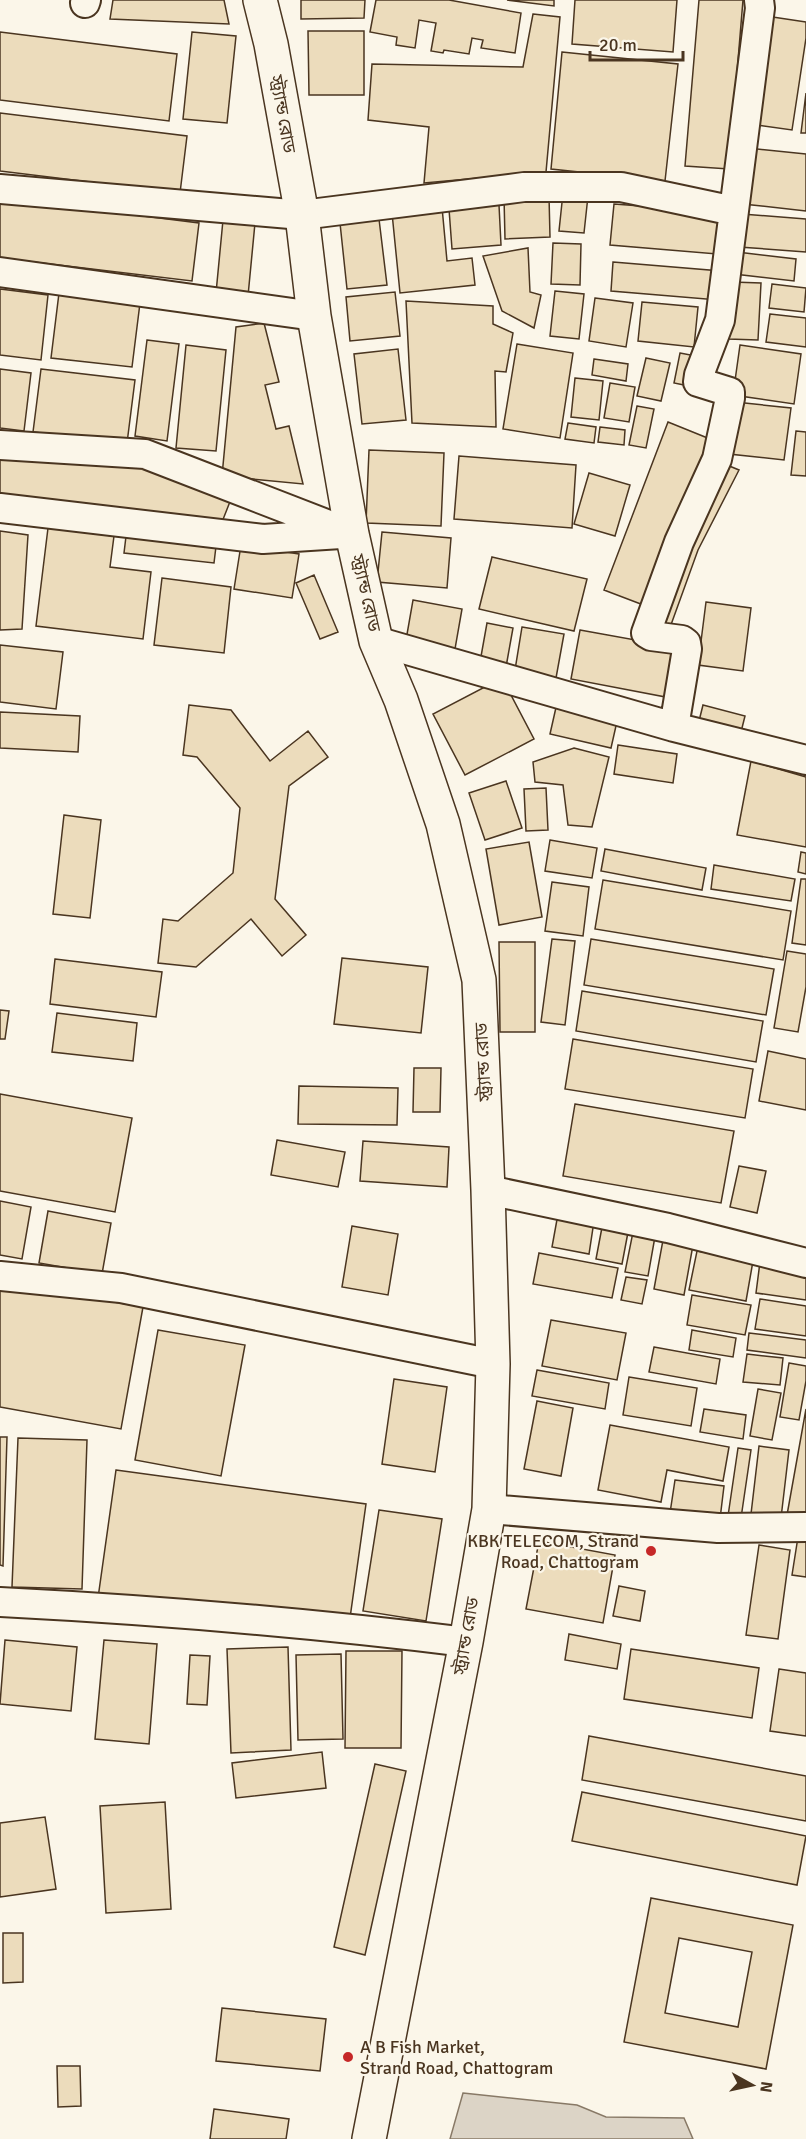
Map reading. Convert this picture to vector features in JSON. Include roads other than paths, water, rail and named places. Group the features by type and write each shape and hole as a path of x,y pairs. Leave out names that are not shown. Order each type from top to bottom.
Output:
{"main road":[{"name":"স্ট্র্যান্ড রোড","path":"260,0 271,44 302,214 314,316 352,534 376,641 401,700 443,824 479,980 493,1364 489,1509 466,1642 369,2139"}],"street":[{"path":"674,727 687,649 686,643 682,640 651,636 646,633 679,542 717,459 728,408 730,392 698,382 720,320 760,8 759,0"},
{"path":"0,189 302,214 524,188 621,187 734,211"},
{"path":"0,272 314,316"},
{"path":"0,446 145,454 352,534"},
{"path":"0,508 263,539 352,534"},
{"path":"376,641 674,727 806,760"},
{"path":"488,1190 668,1228 806,1263"},
{"path":"0,1276 121,1288 493,1364"},
{"path":"489,1509 718,1528 806,1527"},
{"path":"0,1602 84,1606 338,1626 466,1642"}],"place":[{"name":"KBK TELECOM, Strand Road, Chattogram","path":"651,1551"},
{"name":"A B Fish Market, Strand Road, Chattogram","path":"348,2057"}]}
